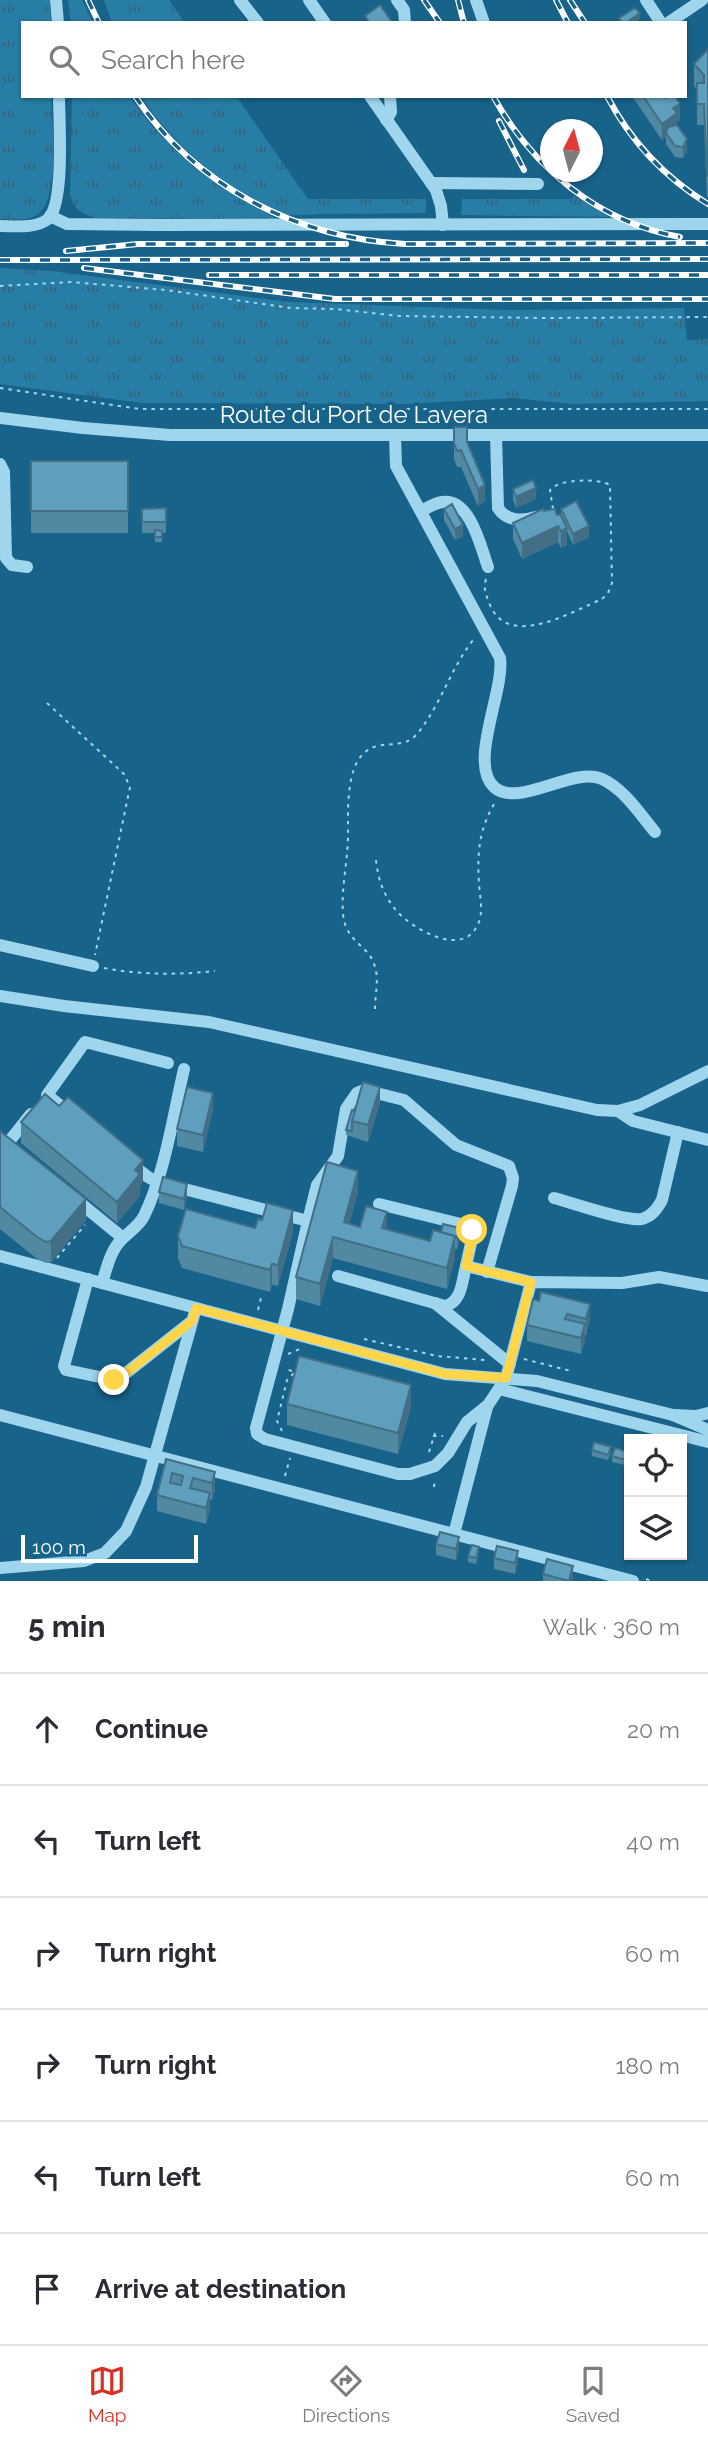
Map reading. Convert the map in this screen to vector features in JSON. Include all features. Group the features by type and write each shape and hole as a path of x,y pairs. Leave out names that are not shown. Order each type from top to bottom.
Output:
{"street":[{"path":"56,0 58,21"},
{"path":"240,0 256,21"},
{"path":"309,0 324,21"},
{"path":"397,0 404,10 405,21"},
{"path":"476,0 483,21"},
{"path":"646,0 661,21"},
{"path":"670,21 702,0"},
{"path":"0,226 36,224 50,216 55,209 58,197 59,98"},
{"path":"371,98 431,183 440,199 443,225"},
{"path":"386,120 391,112 390,98"},
{"path":"431,183 538,184"},
{"path":"50,216 67,224 708,224"},
{"name":"Route du Port de Lavera","path":"0,418 170,435 708,435"},
{"path":"395,435 396,466 500,658 501,681 485,745 488,778 494,787 502,791 520,792 585,776 599,778 621,792 655,832"},
{"path":"496,435 498,508 507,517 516,520 536,517"},
{"path":"0,464 4,472 6,558 12,565 27,567"},
{"path":"421,511 442,502 458,505 468,516 488,567"},
{"path":"0,946 93,966"},
{"path":"0,996 112,1012 209,1021 597,1110 618,1111 640,1105 708,1072"},
{"path":"7,1145 85,1042 168,1062"},
{"path":"102,1283 113,1250 143,1219 157,1182 184,1069"},
{"path":"486,1272 512,1186 513,1178 509,1166 456,1145 411,1105 387,1094 364,1090 356,1093 351,1098 343,1121 338,1156 317,1185 256,1428 257,1434 265,1439 398,1474 410,1474 435,1466 443,1460 467,1422 487,1407"},
{"path":"47,1095 87,1128"},
{"path":"618,1111 633,1121 708,1140"},
{"path":"554,1198 631,1219 649,1215 657,1209 662,1200 678,1132"},
{"path":"117,1153 157,1182 308,1221"},
{"path":"66,1192 123,1238"},
{"path":"338,1276 445,1306 455,1301 473,1234 469,1226 379,1204"},
{"path":"0,1256 445,1374 503,1383 708,1442"},
{"path":"466,1266 531,1282 622,1283 659,1277 706,1286"},
{"path":"88,1279 64,1366 66,1370 114,1380 192,1321"},
{"path":"454,1534 487,1407 503,1383 513,1361 531,1282"},
{"path":"435,1303 513,1361"},
{"path":"0,1568 84,1561 105,1553 126,1531 146,1487 196,1308"},
{"path":"503,1383 537,1381 673,1415 708,1430"},
{"path":"673,1415 696,1416 708,1413"},
{"path":"0,1415 636,1579"}],"path":[{"path":"0,286 71,282 166,290 278,307 335,309 399,316 708,317"},
{"path":"0,388 139,409 708,409"},
{"path":"488,567 484,591 492,611 501,620 512,625 538,625 602,599 608,593 612,573 610,485 600,481 560,482 554,485 549,494 554,511"},
{"path":"375,1009 376,967 370,956 351,938 343,913 347,806 357,761 372,747 412,740 431,716 466,652 484,627"},
{"path":"47,703 124,774 130,787 93,966 142,974 215,971"},
{"path":"376,860 379,881 386,897 410,923 446,940 460,940 471,935 478,926 481,913 478,869 482,830 502,791"},
{"path":"53,1264 89,1219"},
{"path":"257,1314 262,1294"},
{"path":"364,1339 437,1356 484,1360"},
{"path":"281,1357 310,1345"},
{"path":"513,1361 541,1363 572,1371"},
{"path":"539,1370 541,1363"},
{"path":"284,1436 277,1421 287,1380 295,1372 285,1369"},
{"path":"430,1457 429,1450 435,1433"},
{"path":"284,1483 291,1453"},
{"path":"636,1579 652,1581"}],"green space":[{"path":"0,0 50,0 51,21 21,21 21,98 51,98 54,159 50,192 45,205 34,217 0,219"},
{"path":"68,0 82,0 92,21 71,21"},
{"path":"104,0 169,0 184,21 111,21"},
{"path":"72,98 131,98 178,153 213,181 277,219 95,218 76,207 70,195"},
{"path":"142,98 237,98 308,199 426,199 426,213 285,214 266,207 225,182 185,149 152,113"},
{"path":"574,196 609,217 461,215 462,199 572,199"},
{"path":"0,268 52,271 289,302 512,310 684,308 687,340 708,339 708,401 573,404 513,398 405,404 142,403 0,384"}],"building":[{"path":"380,5 391,21 369,21 365,16"},
{"path":"635,8 640,13 629,21 621,21 619,18"},
{"path":"708,49 707,176 704,104 697,104 697,83 704,83 704,75 694,64"},
{"path":"644,98 676,98 680,104 673,108 677,113 662,124"},
{"path":"677,125 687,139 683,147 675,146 666,133 668,127"},
{"path":"454,427 467,427 467,442 485,485 478,489 461,450 457,451"},
{"path":"31,461 128,461 128,511 31,511"},
{"path":"533,480 536,488 516,497 513,489"},
{"path":"576,501 589,526 573,534 561,509"},
{"path":"452,504 463,525 455,529 444,509"},
{"path":"166,508 166,522 142,522 142,509"},
{"path":"543,509 555,509 567,528 561,531 558,526 522,543 513,523"},
{"path":"155,530 162,531 162,537 155,537"},
{"path":"363,1082 380,1087 368,1125 352,1121"},
{"path":"187,1087 213,1093 203,1135 177,1129"},
{"path":"45,1094 59,1106 68,1097 143,1160 135,1170 140,1174 117,1202 21,1122"},
{"path":"352,1110 355,1111 352,1131 346,1130"},
{"path":"0,1131 86,1199 51,1241 46,1242 37,1237 0,1207"},
{"path":"327,1162 358,1171 344,1222 360,1227 366,1206 387,1212 382,1228 430,1241 433,1230 455,1236 447,1268 333,1237 320,1284 296,1277"},
{"path":"163,1177 187,1184 184,1199 159,1192"},
{"path":"267,1203 293,1210 278,1265 272,1264 270,1270 182,1246 178,1236 186,1209 255,1228 258,1219 262,1220"},
{"path":"443,1224 460,1228 457,1238 441,1232"},
{"path":"541,1292 590,1304 586,1319 567,1314 565,1319 585,1324 581,1338 527,1325 533,1299 539,1301"},
{"path":"299,1356 411,1385 398,1433 287,1404"},
{"path":"594,1442 611,1447 608,1455 592,1450"},
{"path":"615,1448 624,1451 624,1460 612,1456"},
{"path":"166,1459 215,1472 212,1483 193,1478 190,1488 210,1493 206,1508 157,1495","holes":["172,1473 183,1476 181,1485 170,1483"]},
{"path":"440,1532 459,1537 456,1549 436,1544"},
{"path":"472,1545 479,1547 476,1558 468,1556"},
{"path":"497,1546 518,1551 515,1563 494,1558"},
{"path":"547,1559 573,1566 569,1581 543,1574"}],"railway":[{"path":"88,0 98,21"},
{"path":"424,0 439,21"},
{"path":"458,0 463,21"},
{"path":"556,0 567,21"},
{"path":"570,0 584,21"},
{"path":"137,98 188,157 219,181 252,202 288,219 326,231 365,240 405,244 708,243"},
{"path":"494,98 528,146 571,188 622,219 650,230 680,237"},
{"path":"608,98 616,113 650,157 677,182 708,204"},
{"path":"499,121 524,170"},
{"path":"66,251 138,244 346,244"},
{"path":"0,260 708,259"},
{"path":"84,268 335,299 708,299"},
{"path":"209,275 708,275"}],"route":[{"path":"114,1380 192,1321 196,1308 445,1374 506,1378 531,1282 466,1266 472,1230"}]}
